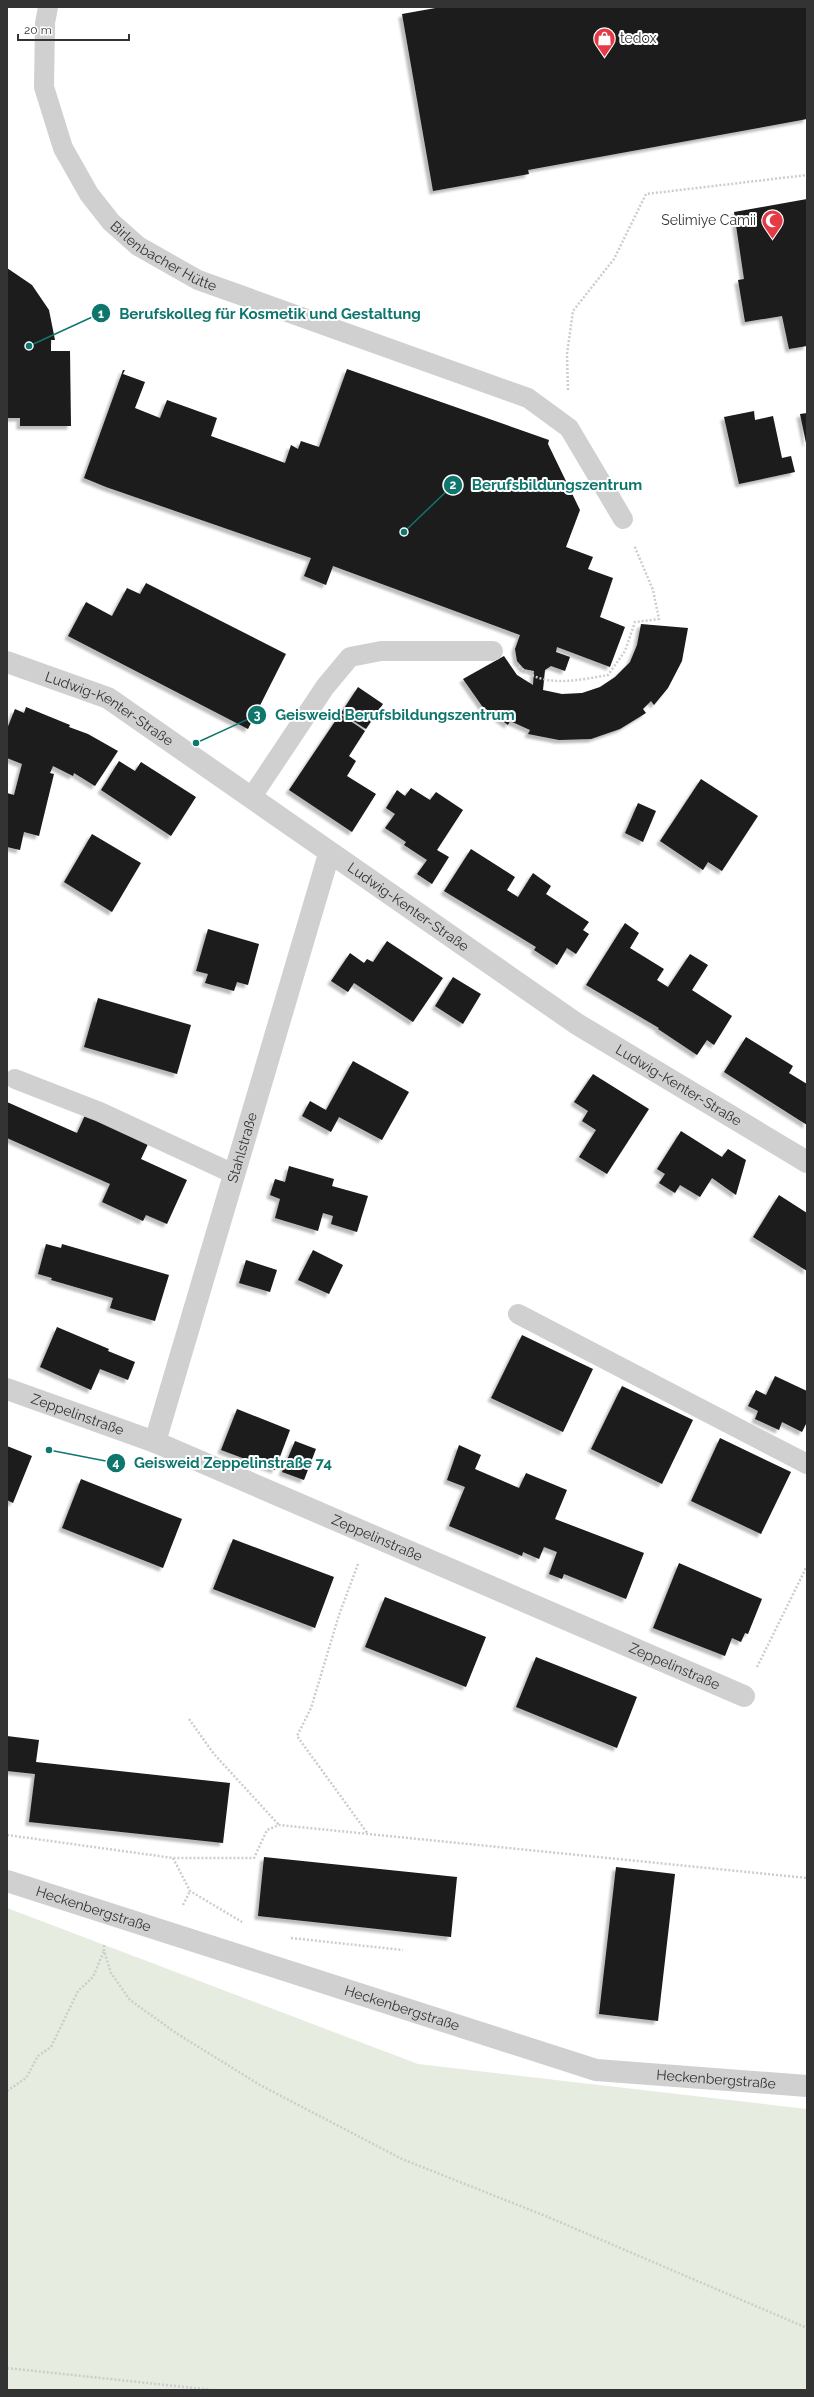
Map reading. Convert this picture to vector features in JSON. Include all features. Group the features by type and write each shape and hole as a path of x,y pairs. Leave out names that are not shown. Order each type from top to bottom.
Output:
{"street":[{"name":"Ludwig-Kenter-Straße","path":"7,662 108,698 329,854 577,1024 807,1162"},
{"name":"Stahlstraße","path":"155,1442 329,854"},
{"name":"Zeppelinstraße","path":"7,1389 155,1442 369,1536 744,1696"},
{"name":"Heckenbergstraße","path":"7,1882 596,2070 807,2086"}],"lane":[{"name":"Birlenbacher Hütte","path":"48,7 45,22 44,87 63,148 89,194 111,222 138,246 198,280 528,398 569,428"},
{"path":"569,428 623,519"},
{"path":"251,798 325,687 350,657 381,651 493,651"},
{"path":"15,1079 100,1112 234,1174"},
{"path":"518,1314 807,1464"}],"path":[{"path":"569,428 567,354 573,311 614,259 646,194 807,176"},
{"path":"493,651 504,653 527,674 547,680 570,682 608,676 625,651 636,622 659,619 653,590 623,519"},
{"path":"368,1835 296,1736 311,1708 339,1615 369,1536"},
{"path":"744,1696 807,1566"},
{"path":"189,1719 214,1754 279,1825"},
{"path":"7,1835 173,1858 254,1858 267,1830 279,1825 807,1878"},
{"path":"173,1858 190,1891 249,1927"},
{"path":"7,2091 26,2078 38,2056 51,2047 78,1991 93,1977 104,1951 107,1914"},
{"path":"286,1937 403,1950"},
{"path":"104,1951 111,1973 130,2000 176,2033 260,2085 402,2159 548,2217 807,2328"},
{"path":"7,2368 213,2390"}],"shaded area":[{"path":"7,1908 418,2064 807,2109 807,2390 7,2390"}],"building":[{"path":"441,7 807,7 807,119 528,170 529,174 433,191 402,14"},
{"path":"807,199 807,346 789,349 782,316 745,322 738,280 744,279 734,212"},
{"path":"7,268 32,285 49,310 55,340 51,340 51,351 70,351 71,426 20,426 20,418 7,418"},
{"path":"347,369 549,440 548,444 580,510 566,547 593,557 588,569 613,578 600,617 625,627 610,667 557,647 556,652 570,657 565,671 551,666 545,670 543,690 562,694 582,693 600,687 615,677 630,662 637,645 641,624 688,628 682,661 668,688 654,705 651,701 643,709 646,713 620,729 591,739 559,740 528,734 530,730 510,721 508,725 482,706 463,679 504,656 517,675 533,685 534,671 524,669 517,661 515,649 520,635 333,566 326,585 304,576 311,558 84,478 123,370 125,370 123,374 145,382 135,408 160,418 167,400 217,418 211,436 285,463 291,445 298,449 301,441 319,447"},
{"path":"754,411 755,420 773,416 782,458 791,456 795,472 739,484 724,417"},
{"path":"807,413 807,443 806,443 800,414"},
{"path":"146,583 286,654 248,729 68,636 86,602 112,616 127,588 140,594"},
{"path":"358,687 383,704 366,729 341,713"},
{"path":"26,707 70,725 69,727 88,734 118,751 95,786 74,773 73,776 53,766 50,773 54,774 39,836 24,832 20,850 7,847 7,793 14,795 22,764 7,758 7,729 15,709 24,713"},
{"path":"340,714 365,731 349,756 356,761 347,776 376,794 352,832 289,790"},
{"path":"119,761 135,771 141,762 196,797 171,836 101,790"},
{"path":"701,779 758,816 722,871 708,862 703,870 660,841"},
{"path":"411,788 430,800 436,792 463,810 437,850 449,857 432,884 417,874 427,860 404,845 406,842 385,828 395,814 386,808 397,790 405,796"},
{"path":"638,803 656,811 643,842 625,833"},
{"path":"92,834 141,863 112,912 64,882"},
{"path":"471,849 515,877 507,890 518,897 533,873 551,886 546,894 589,922 583,930 589,934 576,954 567,948 557,965 534,950 536,947 444,891"},
{"path":"625,923 639,933 630,948 664,969 657,980 668,987 690,954 708,965 692,990 732,1016 714,1045 707,1040 697,1055 658,1029 659,1028 586,985"},
{"path":"208,929 259,944 248,985 237,982 234,991 205,983 208,974 196,971"},
{"path":"387,941 443,978 413,1022 354,983 348,992 331,981 350,953 364,963 367,959 373,962"},
{"path":"453,977 481,994 463,1024 435,1006"},
{"path":"98,998 191,1025 177,1074 84,1047"},
{"path":"746,1037 793,1066 789,1073 807,1084 807,1125 724,1072"},
{"path":"353,1061 409,1092 382,1140 339,1117 331,1132 302,1116 310,1101 326,1110"},
{"path":"593,1074 649,1109 607,1174 579,1157 596,1130 582,1121 588,1111 574,1102"},
{"path":"7,1102 77,1133 86,1113 148,1144 141,1159 187,1180 167,1224 146,1215 143,1221 102,1202 110,1184 7,1138"},
{"path":"681,1131 722,1157 728,1149 746,1160 736,1195 712,1178 700,1197 680,1185 675,1193 659,1183 665,1174 657,1169"},
{"path":"289,1166 334,1179 332,1186 368,1196 357,1232 331,1224 333,1216 323,1213 318,1231 275,1218 280,1199 270,1195 275,1179 285,1182"},
{"path":"779,1195 807,1213 807,1271 753,1237"},
{"path":"46,1244 61,1248 62,1244 169,1275 155,1321 110,1308 113,1298 51,1280 52,1278 38,1274"},
{"path":"313,1250 343,1265 329,1294 298,1280"},
{"path":"246,1260 277,1270 270,1292 239,1283"},
{"path":"57,1327 109,1349 108,1351 135,1362 128,1380 100,1369 91,1390 40,1367"},
{"path":"522,1335 593,1369 563,1432 491,1398"},
{"path":"775,1376 807,1391 807,1422 802,1432 782,1422 779,1430 755,1419 758,1411 748,1406 756,1390 766,1395"},
{"path":"622,1386 693,1420 662,1484 591,1449"},
{"path":"237,1409 290,1430 275,1470 221,1450"},
{"path":"720,1438 791,1472 761,1534 691,1501"},
{"path":"295,1441 316,1449 304,1480 282,1472"},
{"path":"459,1445 481,1455 475,1469 519,1488 526,1473 567,1490 555,1519 644,1553 626,1599 564,1574 562,1579 549,1574 557,1552 544,1547 539,1559 523,1552 522,1556 449,1526 465,1487 447,1480"},
{"path":"7,1446 32,1456 13,1503 7,1500"},
{"path":"81,1479 182,1519 163,1568 62,1528"},
{"path":"233,1539 334,1577 315,1628 213,1589"},
{"path":"679,1563 762,1599 748,1634 745,1633 741,1642 732,1638 725,1656 653,1628"},
{"path":"385,1597 486,1637 466,1687 365,1647"},
{"path":"536,1657 637,1697 617,1748 516,1707"},
{"path":"7,1736 39,1740 36,1762 230,1783 223,1843 29,1822 35,1774 7,1771"},
{"path":"264,1857 457,1877 451,1937 258,1916"},
{"path":"616,1867 675,1874 658,2021 599,2014"}],"place":[{"name":"tedox","path":"604,58"},
{"name":"Selimiye Camii","path":"772,240"},
{"name":"Berufskolleg für Kosmetik und Gestaltung","path":"29,346"},
{"name":"Berufsbildungszentrum","path":"404,532"},
{"name":"Geisweid Berufsbildungszentrum","path":"196,743"},
{"name":"Geisweid Zeppelinstraße 74","path":"49,1450"}]}
